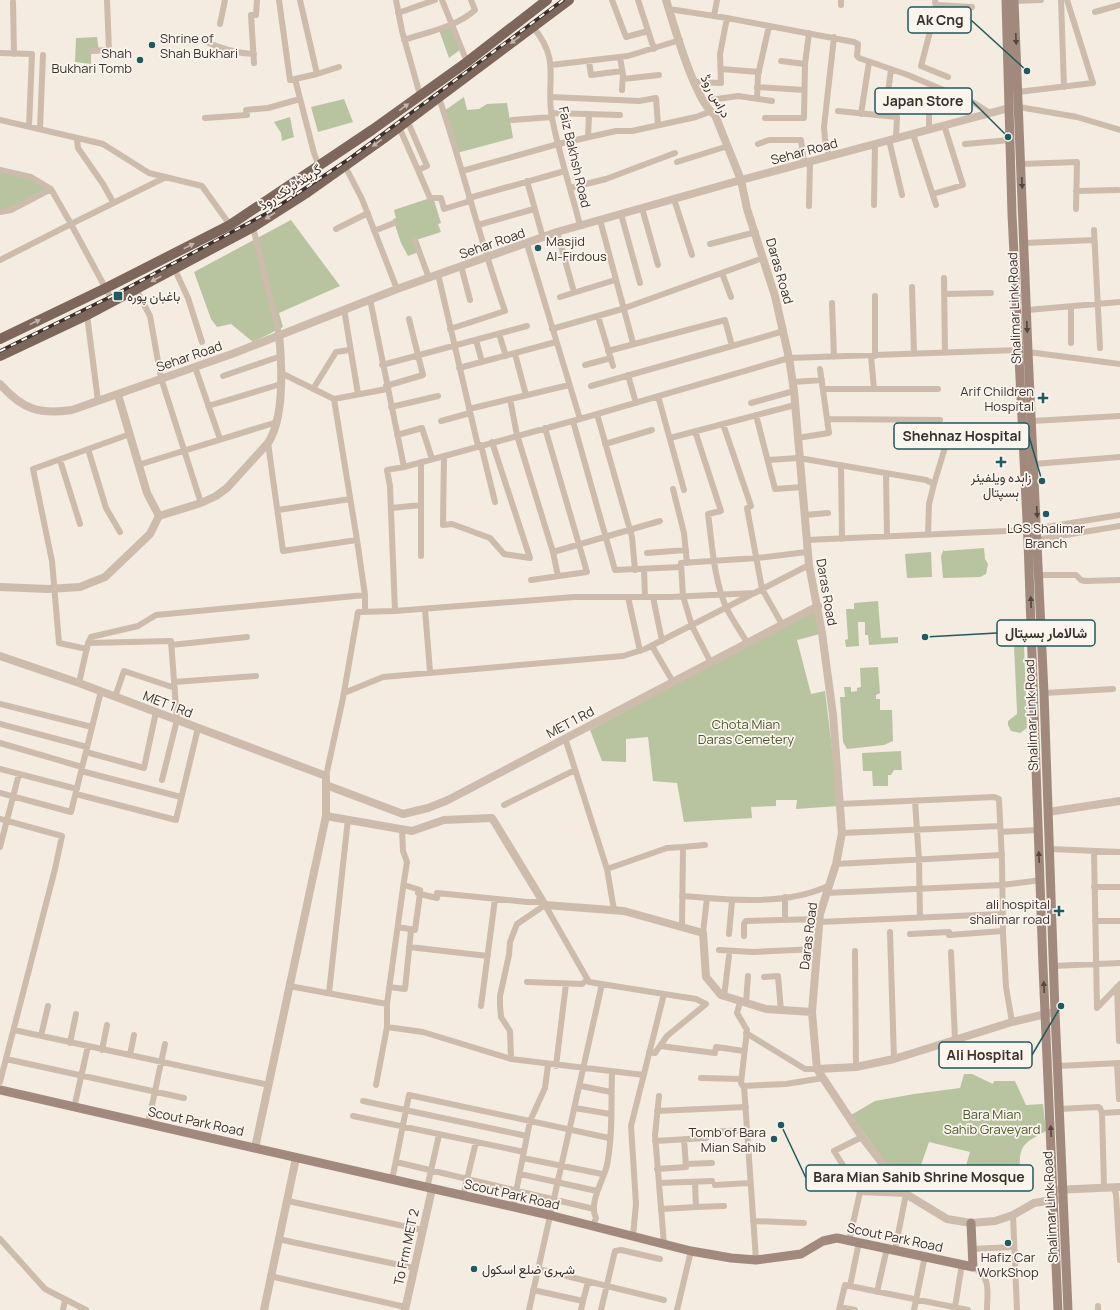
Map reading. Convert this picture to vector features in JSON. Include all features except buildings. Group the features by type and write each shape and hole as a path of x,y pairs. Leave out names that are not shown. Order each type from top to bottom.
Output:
{"main road":[{"name":"گرینڈ ٹرنک روڈ","path":"0,339 106,288 230,224 319,166 467,62 547,0"},
{"name":"گرینڈ ٹرنک روڈ","path":"0,356 113,302 253,227 345,166 439,98 569,0"},
{"name":"Shalimar Link Road","path":"1012,0 1018,92 1014,107 1010,140 1012,214 1024,351 1032,421 1038,540 1058,1066 1058,1310"},
{"name":"Shalimar Link Road","path":"1012,0 1014,107 1021,164 1027,310 1024,351 1023,430 1028,530 1045,1013 1068,1310"},
{"path":"1012,214 1023,214"},
{"path":"1035,748 1046,748"},
{"name":"Scout Park Road","path":"0,1090 549,1215 691,1251 731,1258 756,1260 801,1254 830,1238 837,1238 973,1267"},
{"path":"971,1223 973,1267"}],"street":[{"path":"91,51 109,50 107,0"},
{"path":"220,24 225,0"},
{"path":"254,63 251,15 256,15 257,0"},
{"path":"279,0 290,80 339,67"},
{"path":"300,0 317,74"},
{"path":"396,0 404,40 420,95"},
{"path":"398,13 435,0"},
{"path":"442,0 467,62"},
{"path":"404,40 452,24 468,16 475,10 471,0"},
{"path":"612,0 626,37 648,31"},
{"path":"638,0 654,49"},
{"name":"دراس روڈ","path":"666,0 694,82 709,112 715,115 740,180"},
{"path":"714,16 717,0"},
{"path":"1012,0 1041,0"},
{"path":"1061,0 1064,87"},
{"path":"1018,92 1093,83 1067,0"},
{"path":"13,2 14,54"},
{"path":"948,77 921,66 935,2 972,7"},
{"path":"1095,12 1120,5"},
{"path":"669,9 834,37 858,44 857,56 869,62 908,75 967,100 990,113"},
{"path":"694,82 721,84 720,54 727,18"},
{"path":"757,98 759,72 769,26"},
{"name":"Faiz Bakhsh Road","path":"533,28 544,40 551,65 552,115 558,144 580,226"},
{"path":"764,118 804,118 805,64 809,33"},
{"path":"829,156 824,127 834,37"},
{"path":"203,40 224,50 254,54"},
{"path":"551,65 620,57 654,49 680,40"},
{"path":"0,53 32,54 29,126"},
{"path":"40,129 43,55"},
{"path":"620,57 623,79 622,90"},
{"path":"589,61 591,75 622,70"},
{"path":"780,61 805,64"},
{"path":"861,114 869,62"},
{"path":"720,69 759,72"},
{"path":"887,101 891,69"},
{"path":"623,79 659,75"},
{"path":"295,79 314,153 319,166"},
{"path":"757,87 804,90"},
{"path":"703,101 738,96 772,101"},
{"path":"551,97 639,101 656,98 658,125"},
{"path":"439,98 478,225 486,258 505,311 450,329"},
{"path":"205,118 247,116 246,110 268,108 300,99"},
{"path":"894,106 929,111 929,130"},
{"path":"1014,107 1077,117 1120,130"},
{"name":"Sehar Road","path":"0,384 12,398 25,406 53,413 72,410 195,367 370,299 557,232 740,180 1014,107"},
{"path":"838,111 897,117 892,139 902,195"},
{"path":"462,171 558,144 696,117 709,112"},
{"path":"588,137 589,114"},
{"path":"512,120 552,115 589,114 620,116"},
{"path":"0,120 29,126 77,140 103,144 142,170 202,186 230,224"},
{"path":"403,124 427,166 418,170"},
{"path":"403,124 418,170 430,198 441,198 444,209 470,199 565,171"},
{"path":"932,194 963,184 944,125"},
{"path":"913,134 936,205"},
{"path":"77,140 78,148 103,184 113,202"},
{"path":"758,144 769,140 801,140 807,162 809,206"},
{"path":"965,144 1010,140"},
{"path":"874,206 875,144"},
{"path":"677,162 728,146"},
{"path":"570,188 606,179 675,153"},
{"path":"1021,164 1077,162 1076,209"},
{"path":"345,166 368,213 397,289"},
{"path":"0,170 31,177 51,189 113,302"},
{"path":"0,260 113,202 166,177"},
{"name":"Daras Road","path":"740,180 747,209 756,232 784,331 789,358 794,391 797,438 803,487 807,552 818,606 834,723 842,833 836,864 827,890 820,921 817,949 812,1012 820,1074"},
{"path":"527,182 542,238"},
{"path":"0,212 11,210 51,189"},
{"path":"1076,191 1118,190"},
{"path":"674,199 692,255"},
{"path":"642,208 658,265"},
{"path":"478,225 534,209"},
{"path":"336,229 368,213"},
{"path":"621,214 640,283"},
{"path":"600,220 622,309 633,343"},
{"path":"374,231 394,223"},
{"path":"0,587 54,589 80,587 105,577 150,534 159,516 201,503 227,488 268,443 277,422 281,384 281,356 279,334 253,227"},
{"path":"1094,230 1100,348"},
{"path":"557,232 574,292"},
{"path":"710,244 756,232"},
{"path":"415,240 429,278"},
{"path":"1024,243 1094,240"},
{"path":"527,244 569,385 615,570 681,567"},
{"path":"552,328 622,309 763,258"},
{"path":"461,266 470,300"},
{"path":"175,270 188,298 202,342"},
{"path":"722,273 731,298"},
{"path":"438,274 459,368 495,502"},
{"path":"944,278 945,354"},
{"path":"560,297 615,280"},
{"path":"912,287 914,354"},
{"path":"136,289 150,316 162,378 201,503"},
{"path":"944,294 990,293"},
{"path":"874,389 873,356 875,296"},
{"path":"370,299 382,365 404,467"},
{"path":"1027,310 1120,302"},
{"path":"832,303 834,357"},
{"path":"1071,307 1071,342"},
{"path":"344,309 349,350 358,394"},
{"path":"87,315 98,401"},
{"path":"598,316 613,366"},
{"path":"281,373 334,399 387,387 423,375 417,356 409,319"},
{"path":"608,351 633,343 725,320 732,346"},
{"path":"382,365 527,326"},
{"path":"590,386 784,331"},
{"path":"499,334 506,356"},
{"path":"476,340 482,362"},
{"path":"459,368 556,342"},
{"path":"313,389 336,352 349,350"},
{"path":"395,611 391,508 387,470 404,467 517,435 577,420 789,358 1024,351 1120,364"},
{"path":"515,354 526,395"},
{"path":"223,376 281,356"},
{"path":"585,365 611,358"},
{"path":"195,367 220,440"},
{"path":"797,438 829,434 820,369"},
{"path":"628,375 636,403"},
{"path":"793,382 822,380"},
{"path":"208,406 281,384"},
{"path":"441,421 510,399 569,385"},
{"path":"823,389 938,389"},
{"path":"751,403 794,391"},
{"path":"118,395 147,493 159,516"},
{"path":"391,407 438,396"},
{"path":"658,396 684,490"},
{"path":"334,399 357,540 365,595 365,612"},
{"path":"510,399 517,435 553,552 558,576"},
{"path":"670,438 795,405"},
{"path":"597,414 630,531 635,570"},
{"path":"756,415 775,489 803,487"},
{"path":"1032,421 1120,416"},
{"path":"827,419 940,420"},
{"path":"138,465 277,422"},
{"path":"723,424 751,506 747,508 762,589 783,626"},
{"path":"397,435 422,428 432,459"},
{"path":"531,580 587,572 545,428"},
{"path":"605,444 652,430"},
{"path":"928,535 929,504 950,431 971,436 1023,430"},
{"path":"695,432 721,511 708,514 714,561 722,594 727,608 748,644"},
{"path":"130,434 33,469 52,561 59,643 87,646 171,641 177,720 162,780"},
{"path":"444,456 443,525 452,524 490,538 504,554 530,558 492,442"},
{"path":"268,443 283,551 357,540"},
{"path":"88,449 106,508 120,532"},
{"path":"1034,464 1120,457"},
{"path":"768,460 799,458 886,473 934,484"},
{"path":"60,460 80,524"},
{"path":"421,462 421,556"},
{"path":"840,465 842,539"},
{"path":"886,473 887,537"},
{"path":"673,489 686,550 687,563"},
{"path":"278,510 350,499"},
{"path":"391,508 421,505"},
{"path":"805,515 828,513"},
{"path":"806,540 1028,530 1120,515"},
{"path":"553,552 630,531 660,521"},
{"path":"1028,541 1120,526"},
{"path":"647,553 686,550"},
{"path":"711,663 692,626 683,596 681,563 757,558 807,552"},
{"path":"344,693 383,677 624,656 652,646 809,565"},
{"path":"644,569 645,597"},
{"path":"1039,575 1076,575 1081,580 1085,581 1120,580"},
{"path":"255,1148 326,816 326,776 344,693 358,612 425,609 574,597 653,597 755,593"},
{"path":"79,683 87,646 91,637 138,626 156,615 365,595"},
{"path":"628,597 640,651"},
{"path":"653,597 662,641"},
{"name":"MET 1 Rd","path":"326,785 403,814 414,812 448,800 783,626 818,606"},
{"path":"425,609 430,672"},
{"path":"171,645 247,637"},
{"path":"652,646 673,682"},
{"name":"MET 1 Rd","path":"0,656 79,683 326,776"},
{"path":"115,697 124,671 174,685 256,676"},
{"path":"1044,693 1113,689"},
{"path":"0,793 71,812 101,692"},
{"path":"0,704 92,727"},
{"path":"0,724 144,768 156,712"},
{"path":"0,769 176,820 198,728"},
{"path":"565,738 607,869 614,910"},
{"path":"0,743 82,769 181,797"},
{"path":"504,805 575,770"},
{"path":"0,847 3,820 13,796 19,774"},
{"path":"840,804 994,797 999,799 1002,855 1002,914 1006,987 1012,1022"},
{"path":"915,801 919,860 920,918"},
{"path":"1048,812 1120,802"},
{"path":"326,816 412,831 444,820 492,818 544,903 589,982 696,999 706,1004 667,1036 655,1053 649,1052"},
{"path":"329,993 348,819"},
{"path":"0,1082 55,870 62,836 3,820"},
{"path":"376,1086 387,1027 387,1004 407,862 403,851 402,829"},
{"path":"842,833 917,830 1038,830"},
{"path":"607,869 667,848 705,845"},
{"path":"682,927 683,846"},
{"path":"1050,849 1120,852"},
{"path":"1094,850 1097,1008 1119,985"},
{"path":"836,864 1002,855"},
{"path":"682,896 732,901 785,897 827,890 919,889 1002,885 1041,880"},
{"path":"398,927 415,930 420,894 418,893 420,890 404,885"},
{"path":"1094,887 1120,887"},
{"path":"420,894 437,898 437,893 624,911 703,934"},
{"path":"785,897 785,920"},
{"path":"707,898 703,934 706,977 724,996 766,1009 812,1012"},
{"path":"481,1006 495,899"},
{"path":"729,934 732,901"},
{"path":"511,1059 510,1031 501,1017 500,1006 500,996 509,955 510,942 518,924 544,903"},
{"path":"744,936 744,924 746,921 820,921 1002,914"},
{"path":"1095,922 1120,921"},
{"path":"390,987 405,989 411,930"},
{"path":"910,934 949,932 949,936 1003,931"},
{"path":"890,932 894,1059"},
{"path":"409,947 488,956"},
{"path":"719,950 753,952 817,949"},
{"path":"855,951 856,1067"},
{"path":"951,952 955,1039"},
{"path":"724,996 729,956"},
{"path":"1053,966 1120,963"},
{"path":"748,976 743,1002 737,1013 747,1030 741,1083 744,1086 746,1107 756,1260"},
{"path":"764,976 778,976 782,1011"},
{"path":"527,982 582,984 587,980"},
{"path":"556,1066 566,984"},
{"path":"529,1310 549,1215 585,1069 602,984"},
{"path":"1119,985 1119,1041"},
{"path":"289,986 387,1004"},
{"path":"633,1236 636,1204 631,1126 664,994"},
{"path":"41,1036 48,1006"},
{"path":"744,1086 786,1084 820,1074 894,1059 1012,1022 1045,1013 1055,1012"},
{"path":"70,1043 76,1014"},
{"path":"102,1050 107,1025"},
{"path":"387,1027 423,1032 511,1059 556,1066 644,1075"},
{"path":"14,1030 269,1085"},
{"path":"746,1033 805,1069 820,1074 862,1137 906,1194 947,1219 971,1223 995,1221 1012,1215 1034,1203 1058,1195 1116,1187 1120,1260"},
{"path":"130,1055 134,1035"},
{"path":"148,1124 165,1044"},
{"path":"74,1108 88,1046"},
{"path":"660,1046 715,1053 716,1047 744,1050"},
{"path":"6,1060 184,1098"},
{"path":"1058,1066 1118,1063 1119,1099"},
{"path":"513,1207 530,1121 545,1088 548,1065"},
{"path":"593,1226 596,1218 594,1209 597,1191 606,1166 609,1138 612,1072"},
{"path":"702,1078 741,1079"},
{"path":"580,1086 611,1092"},
{"path":"392,1180 409,1096 609,1138"},
{"path":"659,1096 655,1141 664,1244"},
{"path":"363,1100 528,1136"},
{"path":"657,1111 746,1107"},
{"path":"575,1108 610,1114"},
{"path":"1059,1108 1100,1108 1102,1114 1104,1188"},
{"path":"1102,1114 1120,1112"},
{"path":"353,1116 476,1142 561,1166 602,1174"},
{"path":"655,1141 684,1140 706,1135 747,1130"},
{"path":"429,1188 431,1170 439,1135"},
{"path":"849,1241 860,1192 834,1151 862,1137"},
{"path":"684,1140 686,1164"},
{"path":"463,1196 476,1142"},
{"path":"264,1310 296,1158"},
{"path":"396,1162 594,1209"},
{"path":"657,1169 686,1167 686,1164 712,1163"},
{"path":"520,1174 597,1191"},
{"path":"695,1182 696,1207"},
{"path":"659,1183 750,1183"},
{"name":"To Frm MET 2","path":"405,1308 422,1230 429,1188"},
{"path":"860,1192 906,1194"},
{"path":"877,1292 891,1249 906,1194"},
{"path":"288,1201 422,1230"},
{"path":"661,1209 724,1206"},
{"path":"1012,1215 1017,1310"},
{"path":"753,1221 804,1223"},
{"path":"0,1239 45,1289 86,1310"},
{"path":"278,1239 414,1268"},
{"path":"850,1286 859,1242"},
{"path":"972,1250 1014,1247"},
{"path":"601,1310 615,1251 622,1250 660,1259"},
{"path":"677,1310 691,1251"},
{"path":"914,1310 925,1256"},
{"path":"955,1307 962,1264"},
{"path":"973,1267 983,1273 987,1282 987,1310"},
{"path":"538,1269 606,1287 664,1300"},
{"path":"270,1276 405,1308"},
{"path":"581,1310 588,1282"},
{"path":"855,1310 840,1308 845,1285 968,1310"},
{"path":"534,1290 583,1301"},
{"path":"63,1310 66,1300"}],"green space":[{"path":"451,25 461,49 449,58 439,30"},
{"path":"97,37 99,51 91,51 91,64 75,62 76,38"},
{"path":"464,97 467,110 479,109 487,104 507,103 513,138 457,153 444,111"},
{"path":"344,99 353,122 318,132 311,107"},
{"path":"290,117 294,137 282,141 281,133 274,122"},
{"path":"0,170 21,174 51,189 0,212"},
{"path":"433,197 441,223 438,224 441,232 416,240 419,252 408,256 401,243 393,219 396,218 394,210"},
{"path":"291,220 340,286 279,313 283,327 253,342 231,324 217,327 211,319 194,272"},
{"path":"984,548 985,559 988,564 986,574 980,577 943,578 941,556 944,549 944,551"},
{"path":"931,552 932,577 907,578 905,554"},
{"path":"878,601 881,638 898,637 898,643 869,645 868,635 865,635 865,622 858,622 859,646 846,647 845,640 848,639 846,609 854,609 854,603"},
{"name":"Chota Mian Daras Cemetery","path":"816,609 820,634 797,640 811,694 825,691 839,806 796,809 797,800 776,800 776,806 751,807 752,818 684,822 677,783 653,781 648,737 626,739 626,762 602,761 590,730"},
{"path":"1014,646 1024,646 1027,728 1020,733 1011,731 1008,725 1008,721 1017,714"},
{"path":"878,667 880,693 876,695 876,699 880,699 880,710 892,710 893,741 884,745 847,749 843,742 840,697 845,697 844,687 851,687 851,692 857,691 857,688 861,687 860,668"},
{"path":"901,751 902,770 894,770 891,775 888,775 888,786 873,786 872,771 863,771 862,753"},
{"name":"Bara Mian Sahib Graveyard","path":"964,1074 972,1074 993,1084 994,1081 1015,1081 1026,1105 1043,1104 1046,1131 1027,1142 1024,1146 1020,1155 1020,1171 964,1172 970,1152 929,1142 913,1188 907,1187 899,1181 851,1115 875,1101 960,1088"}],"railway":[{"path":"0,351 116,294 271,211 349,159 563,0"}],"place":[{"name":"Shrine of Shah Bukhari","path":"152,45"},
{"name":"Shah Bukhari Tomb","path":"140,60"},
{"name":"Ak Cng","path":"1027,71"},
{"name":"Japan Store","path":"1008,137"},
{"name":"Masjid Al-Firdous","path":"538,248"},
{"name":"باغبان پورہ","path":"118,296"},
{"name":"Arif Children Hospital","path":"1043,398"},
{"name":"زاہدہ ویلفیئر ہسپتال","path":"1001,462"},
{"name":"Shehnaz Hospital","path":"1042,481"},
{"name":"LGS Shalimar Branch","path":"1046,514"},
{"name":"شالامار ہسپتال","path":"925,637"},
{"name":"ali hospital shalimar road","path":"1059,911"},
{"name":"Ali Hospital","path":"1061,1006"},
{"name":"Bara Mian Sahib Shrine Mosque","path":"781,1125"},
{"name":"Tomb of Bara Mian Sahib","path":"774,1139"},
{"name":"Hafiz Car WorkShop","path":"1008,1243"},
{"name":"شہری ضلع اسکول","path":"474,1269"}]}
